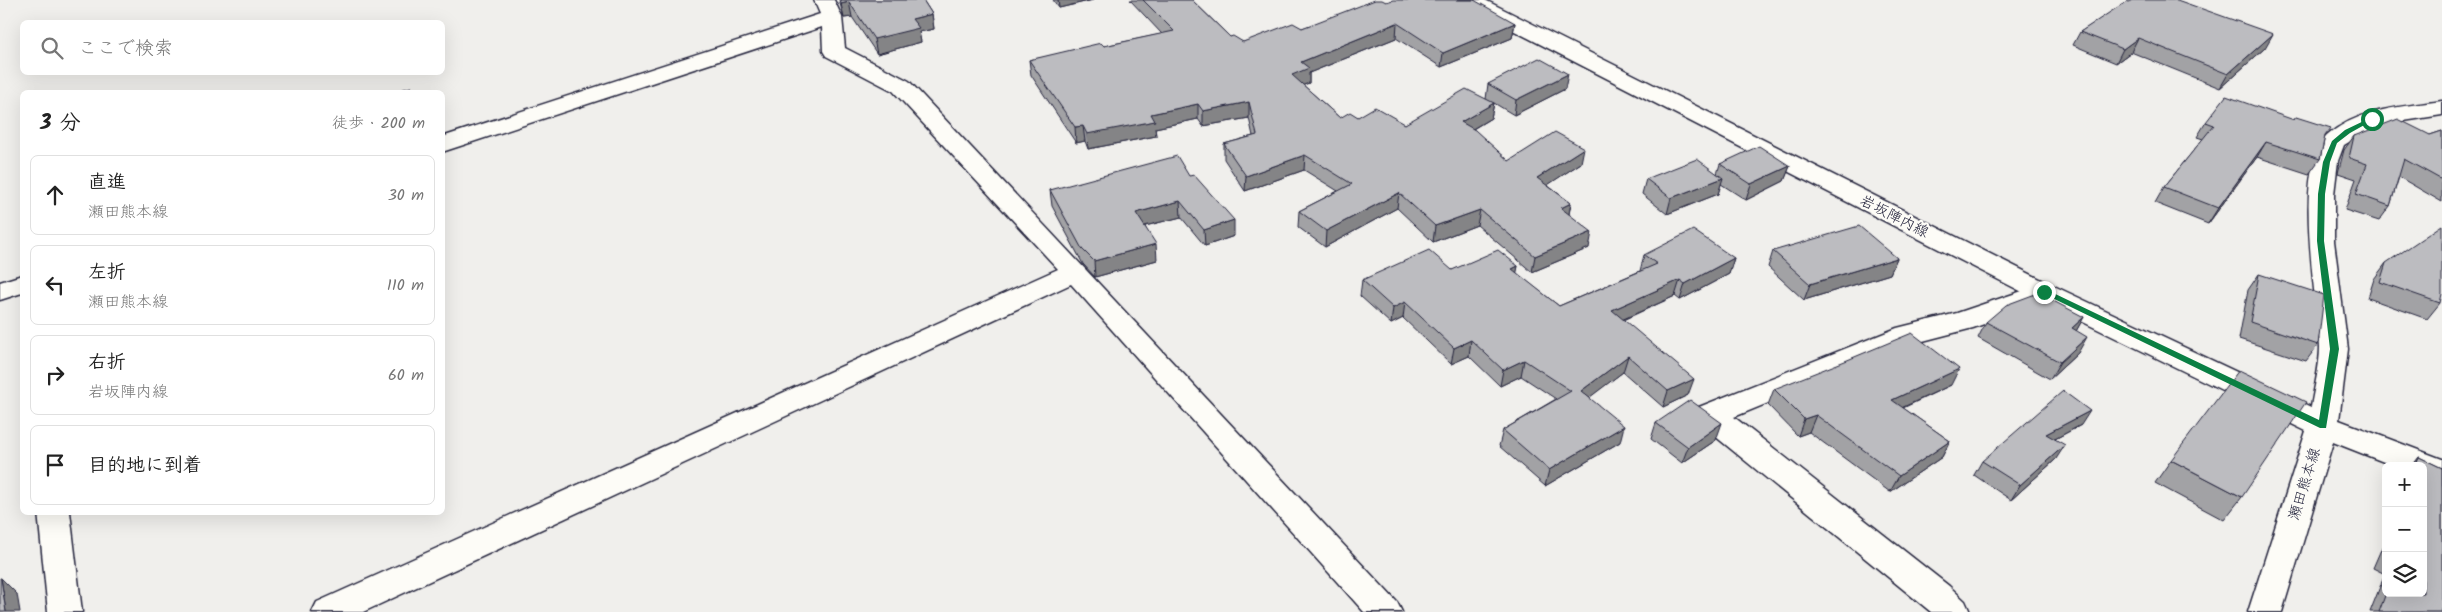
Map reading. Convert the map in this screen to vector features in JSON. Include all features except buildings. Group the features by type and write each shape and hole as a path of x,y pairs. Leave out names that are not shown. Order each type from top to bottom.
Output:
{"street":[{"name":"岩坂陣内線","path":"1469,0 2044,292 2323,426 2442,472"},
{"path":"445,144 828,8 834,51 901,86 1385,612"},
{"name":"瀬田熊本線","path":"2265,612 2323,426 2334,349 2320,241 2322,194 2326,162 2334,142 2347,132 2372,119 2442,108"},
{"path":"329,612 1074,272"},
{"path":"0,291 20,285"},
{"path":"1951,612 1937,596 1710,415 1907,335 1963,321 2044,292"},
{"path":"54,515 65,612"}],"route":[{"path":"2044,292 2323,426 2334,349 2320,241 2322,194 2326,162 2334,142 2347,132 2372,119"}]}
